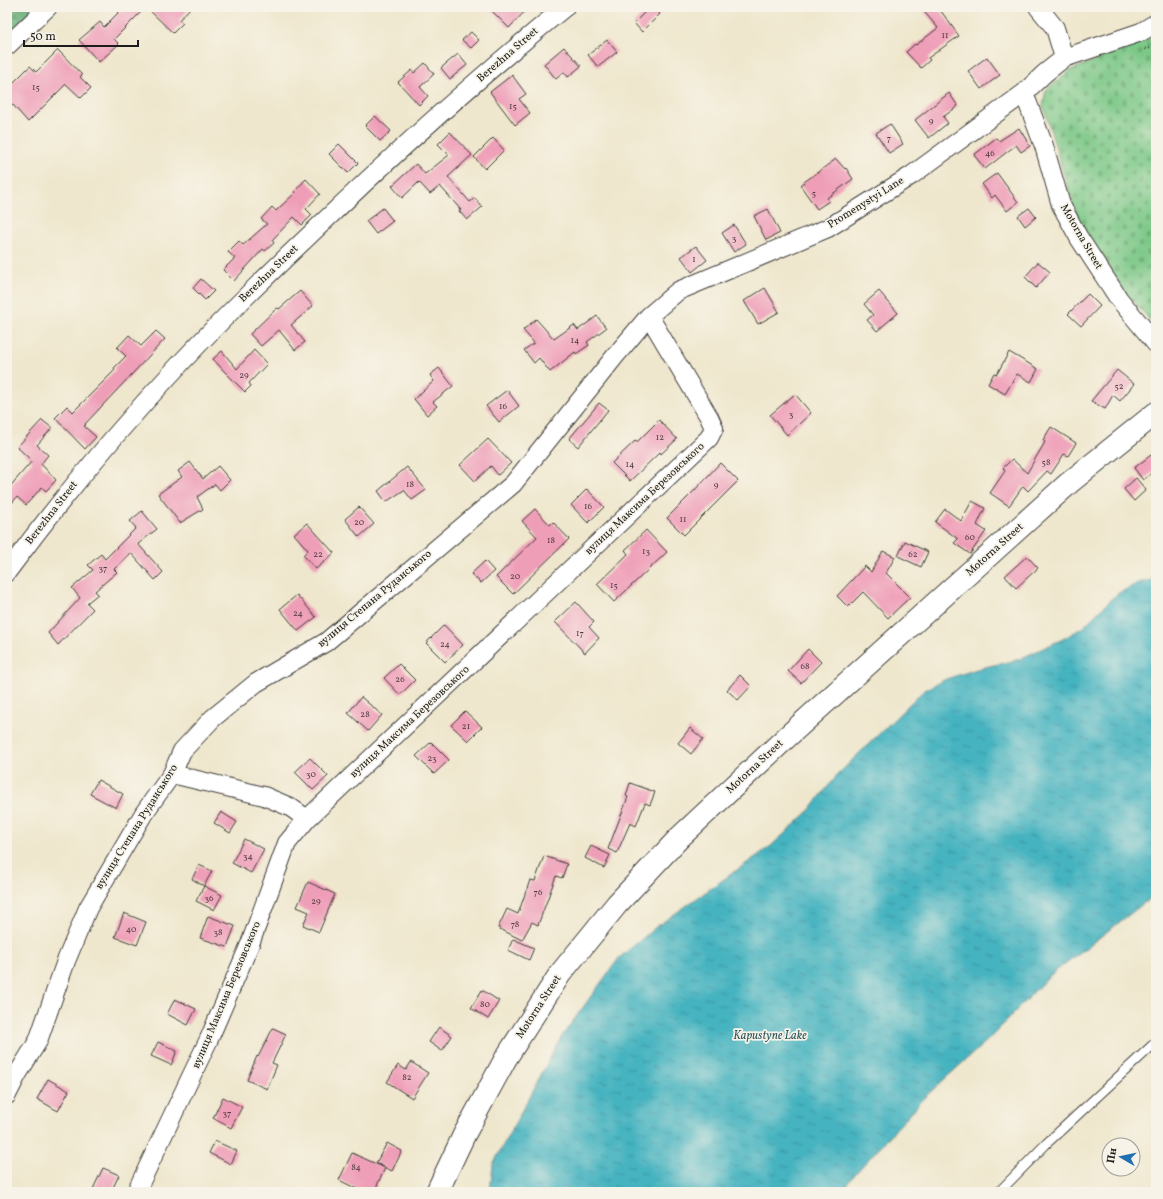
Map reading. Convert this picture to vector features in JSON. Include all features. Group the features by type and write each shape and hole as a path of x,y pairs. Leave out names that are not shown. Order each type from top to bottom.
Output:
{"street":[{"path":"7,46 48,7"},
{"name":"Berezhna Street","path":"7,572 40,527 103,450 177,366 248,294 379,168 522,42 565,7"},
{"path":"1038,7 1055,28 1064,58"},
{"name":"Promenystyi Lane","path":"649,316 678,291 828,228 912,175 1024,93 1045,73 1064,58 1141,32 1156,23"},
{"name":"Motorna Street","path":"1024,93 1044,146 1061,205 1079,238 1119,300 1156,344"},
{"name":"вулиця Степана Руданського","path":"7,1095 17,1075 38,1041 66,961 88,908 144,813 172,774 182,751 213,718 256,683 326,642 513,484 649,316"},
{"name":"вулиця Максима Березовського","path":"136,1192 209,1039 250,944 287,843 307,819 709,438 714,428 709,417 649,316"},
{"name":"Motorna Street","path":"437,1192 464,1135 506,1058 560,974 617,904 680,837 788,736 1069,483 1156,413"},
{"path":"172,774 264,796 290,807 307,819"}],"lane":[{"path":"999,1192 1047,1143 1156,1042"}],"green space":[{"path":"7,7 37,7 7,38"},
{"path":"1156,36 1156,327 1122,288 1076,215 1043,105 1046,90 1071,70"}],"water":[{"name":"Kapustyne Lake","path":"1156,579 1156,894 1048,977 990,1038 927,1095 855,1174 842,1192 490,1192 493,1164 562,1036 619,958 656,927 771,846 807,813 838,774 924,690 946,679 980,668 1017,660 1063,639 1083,627 1117,594 1138,583"}],"building":[{"path":"124,7 146,7 114,39 119,44 99,62 79,40 100,22 104,27"},
{"path":"146,7 191,7 179,20 183,23 173,33"},
{"path":"488,7 529,7 509,28"},
{"path":"650,7 653,7 660,14 642,32 634,23"},
{"path":"920,7 938,7 959,36 928,58 930,60 921,68 906,52 938,28"},
{"path":"471,32 479,40 471,48 462,40"},
{"path":"607,40 617,52 598,67 588,55"},
{"path":"564,47 581,66 568,77 564,72 556,79 544,64"},
{"path":"58,50 82,75 80,77 91,88 81,98 66,84 28,122 13,105 7,110 7,89 30,66 36,72"},
{"path":"458,54 467,65 450,79 441,68"},
{"path":"987,57 1000,75 981,89 968,71"},
{"path":"425,63 434,74 420,87 428,96 419,105 398,82 412,70 414,73"},
{"path":"512,75 526,94 519,99 530,113 515,125 490,92"},
{"path":"949,93 958,106 943,117 948,123 929,138 915,120"},
{"path":"375,116 391,131 380,141 365,126"},
{"path":"890,124 903,144 889,153 876,133"},
{"path":"1019,128 1030,146 1021,152 1016,145 985,169 974,155 996,138 999,141"},
{"path":"450,132 472,155 448,177 470,202 475,198 482,207 467,220 459,211 461,210 440,186 430,194 419,182 402,198 392,186 416,164 425,174 449,155 438,144"},
{"path":"493,138 504,150 485,169 474,157"},
{"path":"339,144 358,163 348,173 329,154"},
{"path":"836,159 845,169 846,168 853,179 827,198 829,201 817,209 800,185"},
{"path":"997,173 1018,202 1007,211 995,195 992,198 982,184"},
{"path":"306,179 320,194 306,209 312,215 302,225 294,217 272,240 274,243 265,251 263,249 234,281 223,270 235,258 228,252 239,241 243,245 267,224 261,219 272,207 276,211 296,192 295,191"},
{"path":"383,208 393,221 376,234 366,221"},
{"path":"1029,208 1036,217 1025,226 1018,216"},
{"path":"768,209 780,233 766,240 754,216"},
{"path":"734,225 746,244 734,252 722,233"},
{"path":"696,246 707,260 692,272 681,257"},
{"path":"1038,262 1050,272 1036,288 1025,277"},
{"path":"201,279 214,291 205,300 193,288"},
{"path":"765,288 779,312 758,324 744,301"},
{"path":"300,291 313,306 291,325 305,342 295,350 279,330 261,346 250,334 277,308 279,309"},
{"path":"879,291 898,313 877,331 867,320 873,315 864,304"},
{"path":"1088,294 1100,306 1081,326 1068,314"},
{"path":"597,316 606,328 587,342 589,345 576,354 575,352 550,372 539,358 534,363 524,350 534,343 523,330 536,319 554,339 574,325 578,330"},
{"path":"156,331 165,339 85,424 86,425 84,426 96,437 85,449 55,418 67,406 73,412 115,370 114,368 126,356 117,348 129,335 141,346"},
{"path":"254,350 267,364 249,383 251,386 245,392 213,359 222,351 237,369"},
{"path":"1009,352 1038,369 1031,382 1017,374 1005,394 988,384 994,373 997,374"},
{"path":"439,368 453,386 433,402 437,406 427,415 414,399 434,381 430,375"},
{"path":"1117,370 1134,384 1120,401 1113,395 1105,409 1091,401"},
{"path":"507,390 519,406 499,422 486,406"},
{"path":"795,394 811,413 787,435 770,415"},
{"path":"599,403 608,410 578,447 569,439"},
{"path":"42,420 52,428 37,445 48,455 41,464 56,480 46,491 42,487 26,505 17,497 7,509 7,490 32,461 17,447"},
{"path":"659,420 677,439 661,454 660,452 630,481 612,463 636,440 637,442"},
{"path":"1051,427 1076,443 1068,456 1064,454 1051,474 1047,471 1028,491 1023,486 1009,506 990,493 1005,471 1003,468 1012,459 1027,473 1045,442 1043,440"},
{"path":"488,439 511,463 498,475 491,466 475,481 460,465"},
{"path":"1151,455 1156,461 1156,470 1143,480 1134,468"},
{"path":"190,462 203,479 218,466 230,480 220,490 215,484 197,497 203,509 180,523 158,494 182,477 178,471"},
{"path":"720,463 738,481 684,535 667,518"},
{"path":"407,467 426,490 412,500 404,490 386,502 378,491"},
{"path":"1136,478 1146,490 1134,501 1124,489"},
{"path":"587,489 604,507 588,523 571,505"},
{"path":"972,501 985,508 977,525 986,531 970,554 954,543 958,539 935,522 945,509 961,521"},
{"path":"359,507 374,524 359,537 345,519"},
{"path":"535,509 550,525 553,522 569,539 513,594 496,577 537,537 522,521"},
{"path":"142,511 157,529 138,544 163,572 155,580 131,553 114,569 117,572 95,591 98,594 87,603 93,609 58,645 48,633 80,598 72,588 93,570 88,565 101,554 105,559 136,528 130,521"},
{"path":"307,523 334,553 316,569 303,555 308,550 294,534"},
{"path":"646,530 667,552 614,602 597,584 628,554 625,550"},
{"path":"905,541 928,552 921,567 898,556"},
{"path":"883,551 895,557 886,573 910,597 888,618 863,592 848,607 837,596 865,566 871,572"},
{"path":"1027,556 1038,568 1016,588 1005,576"},
{"path":"485,561 494,571 481,583 471,574"},
{"path":"297,595 316,617 298,631 280,609"},
{"path":"576,602 594,622 589,627 599,638 585,653 555,622"},
{"path":"444,625 463,645 445,662 426,643"},
{"path":"808,649 821,662 801,683 788,671"},
{"path":"399,664 415,680 400,695 384,678"},
{"path":"740,675 751,686 738,700 727,690"},
{"path":"361,697 382,715 368,731 348,713"},
{"path":"465,711 482,727 468,741 451,725"},
{"path":"690,728 703,739 691,754 678,743"},
{"path":"431,742 449,760 434,774 416,756"},
{"path":"310,758 328,776 313,790 295,772"},
{"path":"98,780 123,794 116,808 90,794"},
{"path":"630,783 655,792 650,805 645,803 636,826 630,823 617,853 608,849 628,797 626,796"},
{"path":"221,812 237,822 230,833 214,823"},
{"path":"244,839 264,849 251,873 232,863"},
{"path":"591,846 610,855 604,868 585,858"},
{"path":"544,856 567,864 562,878 556,876 538,925 532,922 522,940 498,928 507,909 518,914 530,880 535,881"},
{"path":"199,865 212,871 204,886 192,879"},
{"path":"308,882 335,894 319,932 303,925 309,912 297,907"},
{"path":"204,886 222,895 214,910 196,901"},
{"path":"124,913 146,922 137,945 115,937"},
{"path":"208,916 235,926 227,947 200,938"},
{"path":"513,939 534,948 529,960 508,950"},
{"path":"482,990 499,1001 488,1019 471,1008"},
{"path":"175,999 196,1009 188,1025 167,1014"},
{"path":"439,1027 452,1036 442,1051 429,1042"},
{"path":"273,1028 286,1034 272,1063 277,1065 267,1089 247,1080 257,1056 258,1057"},
{"path":"158,1042 177,1051 171,1065 151,1056"},
{"path":"411,1062 428,1073 412,1098 387,1082 398,1065 406,1070"},
{"path":"48,1079 69,1091 58,1111 37,1099"},
{"path":"223,1097 242,1107 231,1128 213,1118"},
{"path":"215,1141 237,1151 231,1164 209,1153"},
{"path":"387,1143 402,1151 392,1171 376,1163"},
{"path":"352,1153 385,1168 374,1192 363,1192 339,1180"},
{"path":"103,1168 119,1175 111,1192 101,1192 93,1189"}]}
